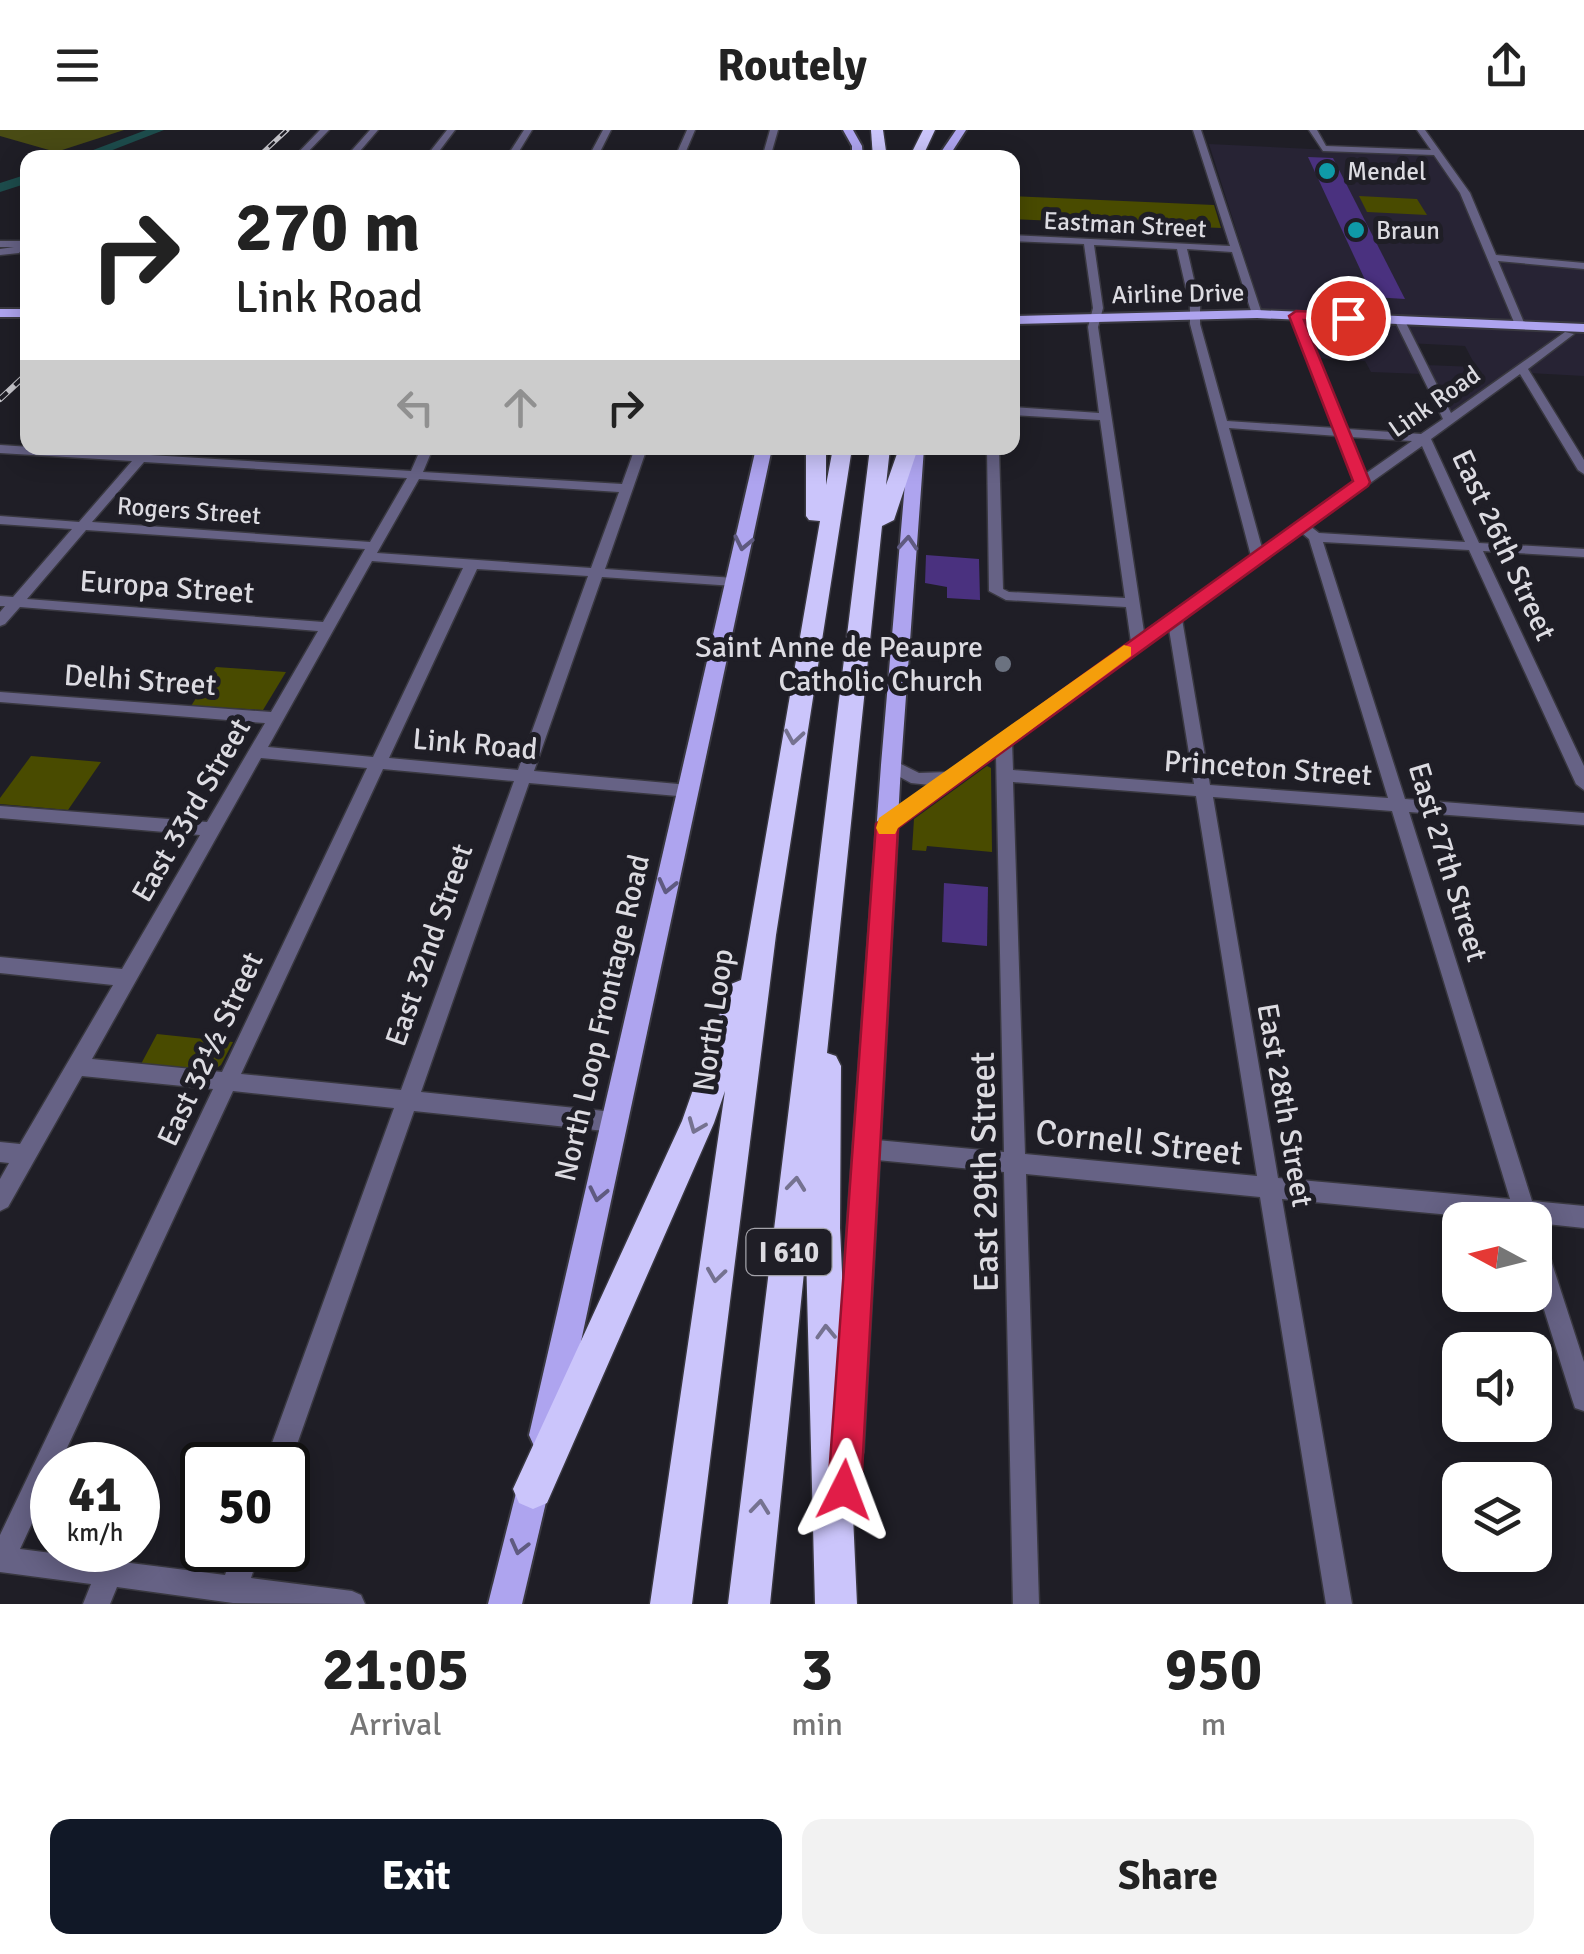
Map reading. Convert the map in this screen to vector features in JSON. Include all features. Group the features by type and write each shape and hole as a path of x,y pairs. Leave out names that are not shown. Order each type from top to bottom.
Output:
{"highway":[{"path":"815,606 816,455"},
{"name":"North Loop","path":"671,1604 762,935 841,455"},
{"name":"I 610","path":"749,1604 879,455"},
{"path":"862,593 910,455"},
{"path":"828,899 822,1228 837,1604"},
{"path":"533,1489 698,1123 762,935"}],"main road":[{"name":"Airline Drive","path":"1020,320 1257,314 1572,330"},
{"name":"North Loop Frontage Road","path":"505,1604 762,455"},
{"path":"837,1604 912,455"}],"street":[{"path":"305,150 325,130"},
{"path":"356,150 374,130"},
{"path":"1198,130 1257,314"},
{"path":"1313,130 1323,148 1438,153"},
{"path":"1421,130 1465,193 1520,325"},
{"name":"Eastman Street","path":"1020,238 1236,249"},
{"path":"1089,242 1098,308 1093,326 1138,642"},
{"path":"0,244 18,243 16,252 0,252"},
{"path":"1181,246 1258,557"},
{"path":"1494,258 1584,266"},
{"path":"1296,316 1362,482"},
{"path":"1399,320 1450,422"},
{"path":"1572,330 1584,344"},
{"name":"Link Road","path":"887,824 1258,557 1309,532 1362,482 1572,330"},
{"path":"1557,344 1584,344"},
{"path":"1523,369 1584,470"},
{"path":"1020,412 1108,417"},
{"path":"1222,424 1424,438"},
{"name":"East 26th Street","path":"1424,438 1584,784"},
{"path":"0,621 8,602 144,455"},
{"path":"170,455 624,488"},
{"name":"East 33rd Street","path":"0,1200 424,455"},
{"name":"East 32nd Street","path":"285,1442 638,455"},
{"path":"992,455 994,589 1006,596 1131,604"},
{"name":"Rogers Street","path":"0,520 371,551 472,564 734,582"},
{"path":"1309,532 1584,553"},
{"name":"East 27th Street","path":"1309,532 1399,805 1522,1202"},
{"name":"East 32½ Street","path":"1,1559 472,564"},
{"name":"Europa Street","path":"8,602 329,627"},
{"name":"East 28th Street","path":"1174,616 1339,1604"},
{"name":"Delhi Street","path":"0,697 276,718"},
{"name":"East 29th Street","path":"1004,739 1026,1604"},
{"name":"Link Road","path":"256,752 688,791"},
{"path":"891,765 918,780 950,778"},
{"name":"Princeton Street","path":"1007,776 1584,819"},
{"path":"0,812 212,830"},
{"path":"0,965 127,978"},
{"path":"77,1066 614,1122"},
{"name":"Cornell Street","path":"866,1149 1442,1207"},
{"path":"0,1152 26,1155"},
{"name":"Cornell Street","path":"1552,1217 1584,1218"},
{"path":"1552,1298 1584,1399"},
{"path":"1,1559 352,1604"},
{"path":"232,1590 239,1572"},
{"path":"96,1604 109,1574"}],"shaded area":[{"path":"0,130 124,130 62,150 0,136"},
{"path":"1209,144 1434,155 1464,197 1487,260 1584,269 1584,376 1510,372 1451,414 1426,365 1476,367 1465,346 1407,343 1422,374 1371,372 1365,361 1316,358 1302,321 1261,308"},
{"path":"1020,196 1214,205 1221,228 1020,219"},
{"path":"1359,196 1417,199 1427,215 1367,212"},
{"path":"216,667 286,672 263,710 191,706"},
{"path":"31,756 101,762 68,810 0,804 0,798"},
{"path":"987,766 991,768 992,852 927,846 926,851 912,850 914,819"},
{"path":"157,1034 233,1042 221,1065 212,1071 141,1064"}],"building":[{"path":"1308,157 1333,158 1405,299 1373,297"},
{"path":"926,555 979,559 980,600 947,598 947,587 925,583"},
{"path":"944,883 988,887 987,946 942,942"}],"waterway":[{"path":"101,150 158,130"},
{"path":"0,188 20,181"}],"railway":[{"path":"266,150 287,130"},
{"path":"0,399 20,380"}],"slow traffic":[{"path":"887,828 887,824 1124,652"}],"place":[{"name":"Mendel","path":"1327,171"},
{"name":"Braun","path":"1356,230"},
{"name":"Saint Anne de Peaupre Catholic Church","path":"1003,664"}],"route":[{"path":"844,1490 887,824 1362,482 1296,316 1348,318"}]}
